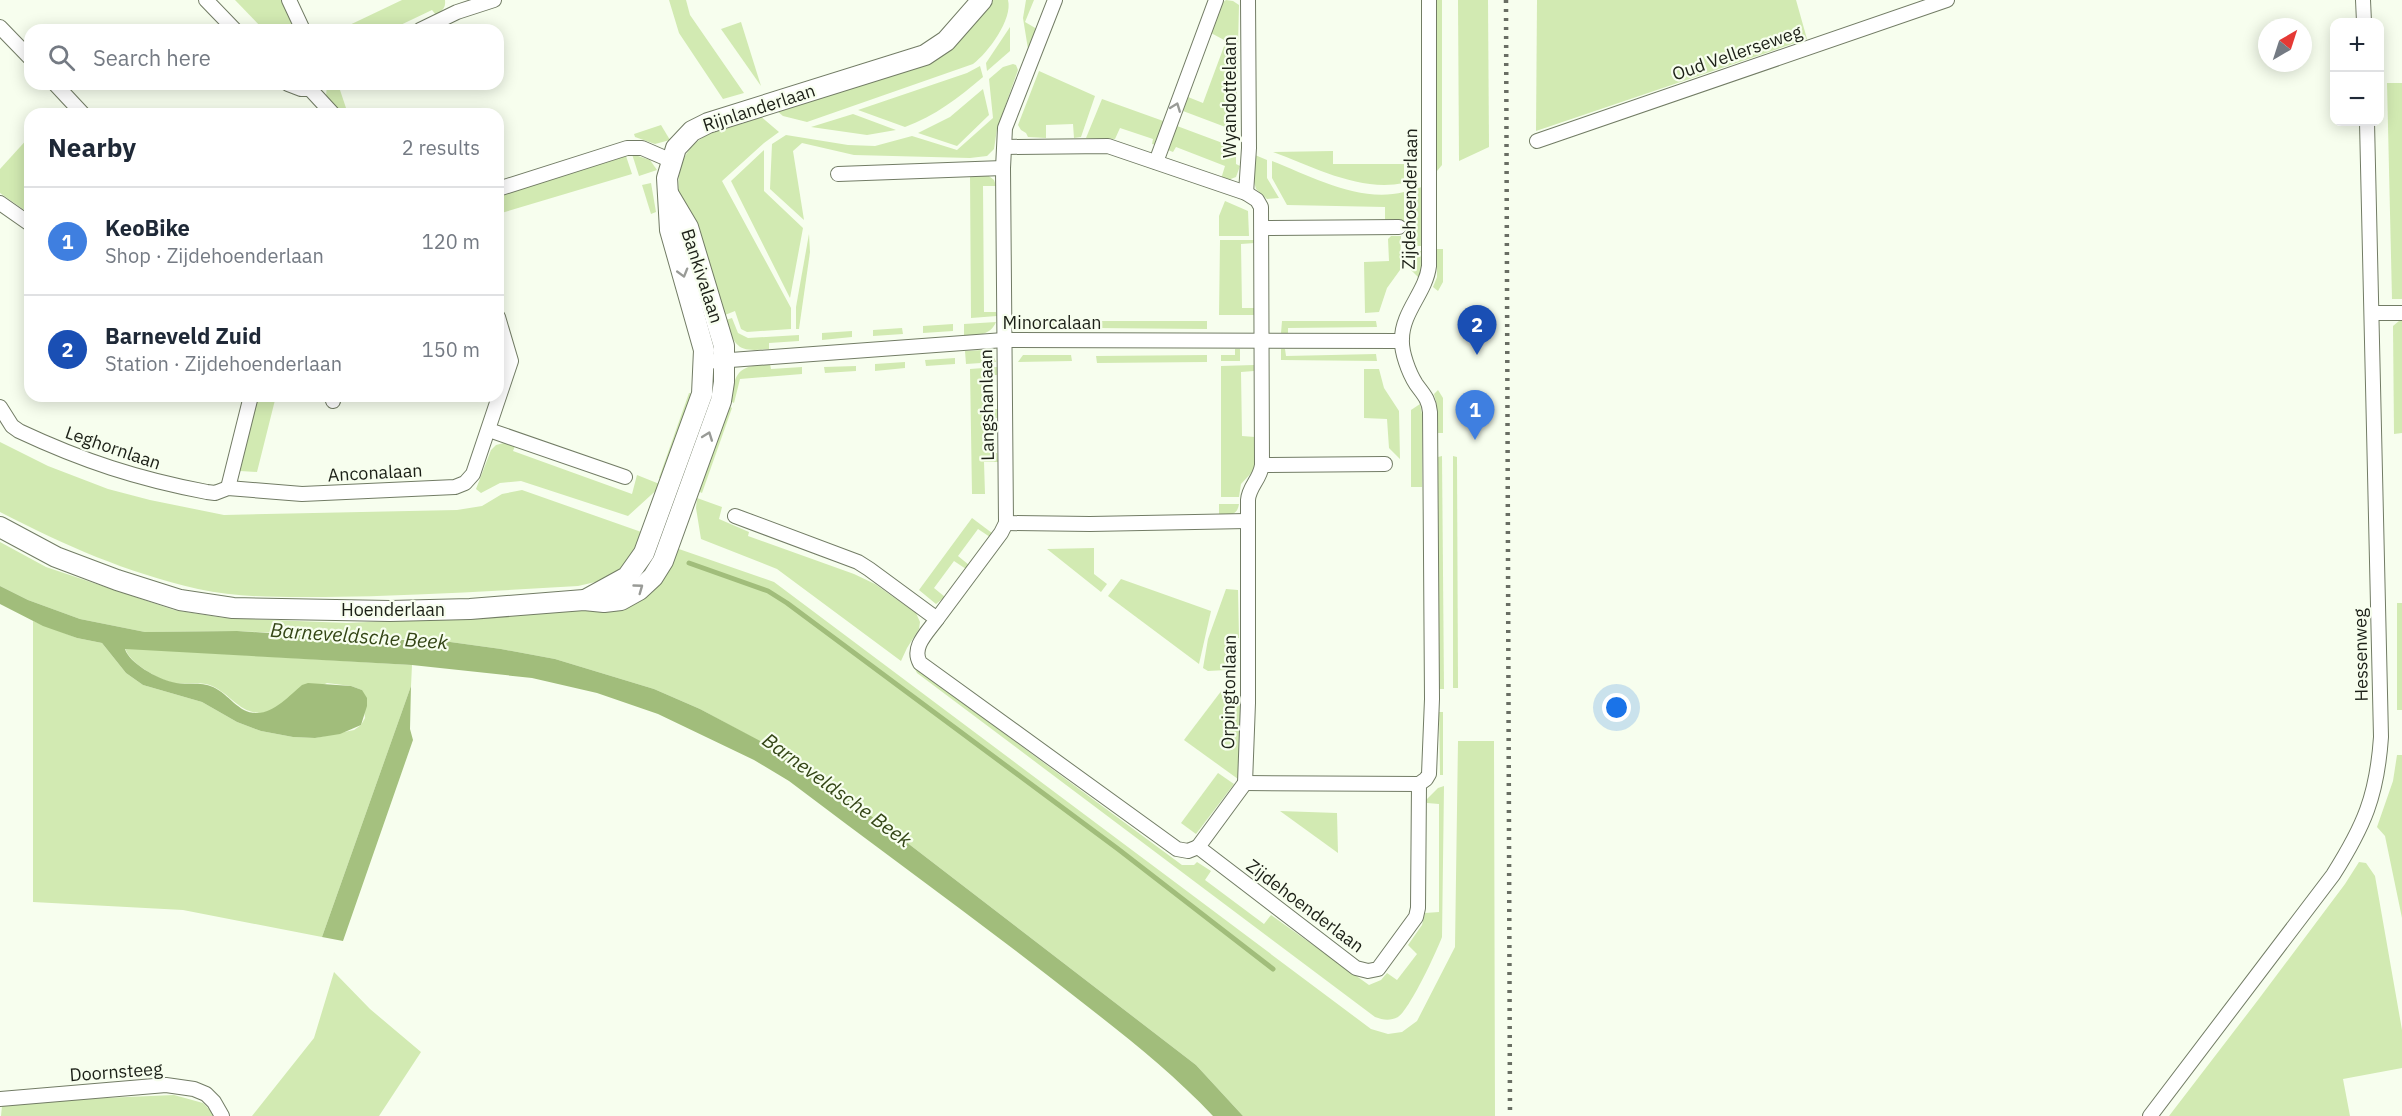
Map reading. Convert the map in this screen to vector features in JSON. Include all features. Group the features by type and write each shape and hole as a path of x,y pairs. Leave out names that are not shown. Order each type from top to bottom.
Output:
{"street":[{"path":"206,0 229,24"},
{"path":"289,0 300,24"},
{"path":"428,24 454,6 494,0"},
{"name":"Rijnlanderlaan","path":"672,161 676,148 684,138 708,123 925,55 946,41 982,0"},
{"name":"Langshanlaan","path":"1006,523 1003,168 1005,128 1055,0"},
{"name":"Wyandottelaan","path":"1156,162 1216,0"},
{"name":"Wyandottelaan","path":"1005,147 1108,146 1246,193 1249,148 1248,0"},
{"name":"Zijdehoenderlaan","path":"1198,847 1356,968 1368,971 1378,969 1412,923 1418,908 1419,784 1426,780 1429,774 1432,699 1430,412 1429,403 1415,382 1401,341 1408,316 1428,278 1429,266 1429,0"},
{"name":"Oud Vellerseweg","path":"1537,141 1947,0"},
{"path":"2363,0 2364,18"},
{"path":"0,27 24,52"},
{"path":"61,90 77,108"},
{"path":"315,90 328,108"},
{"name":"Hessenweg","path":"2150,1116 2333,875 2356,838 2373,797 2379,767 2381,737 2367,126"},
{"path":"504,187 627,148 642,148 672,161"},
{"name":"Bankivalaan","path":"672,161 667,178 670,230 698,325 704,362"},
{"path":"838,174 1003,168"},
{"path":"1246,193 1257,200 1261,207 1260,341"},
{"name":"Bankivalaan","path":"669,195 688,227 717,320 726,361"},
{"path":"0,203 24,220"},
{"path":"1262,228 1399,227"},
{"path":"2373,313 2402,313"},
{"name":"Anconalaan","path":"504,337 511,361 504,383"},
{"name":"Minorcalaan","path":"704,362 1004,340 1401,341"},
{"name":"Orpingtonlaan","path":"1245,783 1248,704 1248,491 1258,481 1262,465 1260,341"},
{"name":"Hoenderlaan","path":"0,527 56,557 117,580 180,600 233,608 390,611 470,609 584,600 604,602 621,600 639,590 653,577 663,561 721,401 726,361"},
{"name":"Hoenderlaan","path":"584,600 627,577 644,553 702,394 704,362"},
{"path":"228,488 250,402"},
{"name":"Anconalaan","path":"228,488 302,494 455,487 465,483 473,474 498,402"},
{"name":"Leghornlaan","path":"0,407 12,426 19,431 79,458 162,484 215,493 228,488"},
{"path":"489,430 625,477"},
{"path":"1262,465 1385,464"},
{"path":"735,516 858,562 937,619"},
{"path":"1247,521 1006,523 918,646 916,656 920,663 1177,849 1188,851 1198,847 1245,783 1419,784"},
{"name":"Doornsteeg","path":"0,1099 166,1085 194,1089 206,1094 222,1116"}],"shaded area":[{"path":"235,0 282,0 293,24 258,24"},
{"path":"402,0 445,0 443,9 436,15 432,10 403,24 352,24"},
{"path":"669,0 686,0 690,15 744,93 723,99 679,33"},
{"path":"992,0 1008,0 1007,16 992,44 973,64 807,122 783,116 777,111 921,66 959,41"},
{"path":"1026,0 1034,0 1025,22 1037,29 1028,49 1023,18"},
{"path":"1226,0 1239,5 1236,131 1183,111 1188,97 1203,103 1226,41 1211,33 1222,3"},
{"path":"1437,0 1442,0 1442,165 1437,171"},
{"path":"1458,0 1488,0 1489,147 1459,161"},
{"path":"1537,0 1796,0 1807,39 1536,131"},
{"path":"741,22 761,86 721,29"},
{"path":"1010,27 1010,51 987,71 986,63"},
{"path":"1013,64 1018,70 997,129 994,149 987,156 970,158 854,155 802,143 793,151 804,220 770,189 772,144 786,135 848,145 875,146 912,136 957,150 993,118 989,79 1003,67"},
{"path":"980,66 983,77 974,85 936,112 905,127 858,110 967,73"},
{"path":"1039,71 1095,96 1081,137 1074,138 1073,124 1046,125 1046,138 1028,137 1021,130 1018,125"},
{"path":"2387,83 2402,83 2402,299 2392,299"},
{"path":"983,89 989,115 957,146 918,133 950,117"},
{"path":"327,90 340,90 346,108 336,108 326,97"},
{"path":"1102,99 1166,122 1159,146 1152,144 1153,139 1120,128 1115,139 1086,138"},
{"path":"853,114 896,130 867,135 811,127"},
{"path":"759,115 779,132 722,181 791,308 791,329 747,332 741,329 735,311 725,315 679,196 679,176 683,161 700,139 727,126"},
{"path":"661,125 670,140 655,144 635,137 634,134"},
{"path":"1177,126 1236,148 1236,164 1240,166 1236,177 1228,180 1221,179 1225,166 1176,147 1173,152 1168,150"},
{"path":"24,143 24,210 0,193 0,169"},
{"path":"764,150 764,191 803,228 790,298 731,181"},
{"path":"1333,151 1333,164 1404,164 1404,183 1387,185 1354,181 1273,152"},
{"path":"632,154 650,160 657,170 639,176"},
{"path":"1255,155 1267,160 1267,178 1279,198 1267,199 1256,189"},
{"path":"626,156 632,174 504,212 504,193"},
{"path":"1272,161 1336,187 1353,191 1370,194 1404,192 1404,221 1385,220 1385,207 1287,205 1272,178"},
{"path":"985,173 994,180 996,186 983,186 984,312 996,312 997,316 971,318 970,174"},
{"path":"651,183 656,212 651,214 642,185"},
{"path":"1422,187 1422,246 1411,246 1411,190"},
{"path":"1225,201 1248,211 1249,236 1219,236 1219,216"},
{"path":"809,234 810,252 799,329 796,329 796,307"},
{"path":"1391,236 1401,236 1400,270 1387,288 1379,312 1365,313 1364,262 1389,261 1388,239"},
{"path":"1220,240 1255,240 1255,243 1241,244 1242,308 1254,308 1255,315 1219,315"},
{"path":"1437,249 1443,249 1443,282 1438,291 1433,287 1437,277"},
{"path":"1411,251 1422,251 1420,279 1411,270"},
{"path":"732,318 738,333 748,338 799,335 799,341 769,343 769,349 745,349 736,343 729,330 726,320"},
{"path":"1017,321 1071,322 1071,327 1024,328"},
{"path":"1094,321 1207,321 1207,329 1094,328"},
{"path":"1282,321 1376,321 1377,327 1288,328 1288,333 1281,333"},
{"path":"2402,321 2402,433 2394,434 2393,326"},
{"path":"996,322 987,332 964,336 964,324"},
{"path":"953,324 953,331 923,333 923,326"},
{"path":"902,328 903,334 873,336 873,330"},
{"path":"852,331 852,337 822,340 822,333"},
{"path":"1235,349 1240,349 1240,361 1221,361 1221,355 1235,355"},
{"path":"1281,349 1285,349 1286,356 1376,354 1377,361 1281,360"},
{"path":"983,350 992,353 996,362 966,364 965,351"},
{"path":"1023,355 1071,355 1072,361 1018,362"},
{"path":"1207,355 1207,362 1097,363 1096,356"},
{"path":"955,358 955,364 926,366 925,360"},
{"path":"905,362 905,368 875,371 875,364"},
{"path":"770,364 771,369 802,367 802,374 740,379 734,403 730,401 734,382 740,372 751,366"},
{"path":"1254,365 1254,371 1241,372 1242,436 1255,437 1254,470 1241,484 1239,497 1221,497 1221,366"},
{"path":"856,366 856,371 825,373 824,367"},
{"path":"997,367 997,375 984,375 984,409 997,409 998,418 984,418 984,452 997,453 998,462 984,462 985,494 972,494 970,369"},
{"path":"1364,369 1379,369 1384,388 1399,411 1400,459 1389,448 1387,419 1364,418"},
{"path":"1438,390 1443,398 1443,433 1437,433 1437,405 1434,394"},
{"path":"689,393 693,394 663,479 659,478"},
{"path":"257,402 274,402 257,472 240,471"},
{"path":"1420,404 1422,487 1411,487 1411,410"},
{"path":"728,406 732,408 702,493 698,491"},
{"path":"0,442 48,466 108,489 224,515 457,510 482,506 502,494 522,490 647,534 626,566 604,580 578,586 324,597 261,596 213,592 146,575 121,566 72,547 0,512"},
{"path":"504,443 515,446 513,451 632,494 637,475 662,485 628,516 521,481 500,483 481,493 476,489 491,450 496,445"},
{"path":"1442,456 1444,689 1439,689 1438,457"},
{"path":"1453,456 1457,457 1458,688 1453,688"},
{"path":"697,498 722,507 719,519 749,532 748,536 854,574 875,584 916,613 920,622 919,629 901,661 777,569 701,539 696,508"},
{"path":"1219,504 1239,504 1235,513 1219,515"},
{"path":"972,518 992,533 990,537 978,529 958,556 969,565 966,569 954,561 934,588 945,597 936,604 919,590"},
{"path":"0,542 46,567 174,610 225,618 347,623 549,613 624,604 676,548 774,582 1371,1029 1388,1034 1402,1032 1417,1021 1455,947 1458,741 1494,741 1495,1116 1243,1116 1196,1065 901,838 768,746 700,709 654,689 555,659 443,641 237,631 145,632 80,619 28,600 0,586"},
{"path":"1094,548 1094,574 1107,584 1101,592 1047,549"},
{"path":"1121,579 1211,611 1199,664 1108,596"},
{"path":"0,586 28,600 80,619 145,632 237,631 443,641 555,659 654,689 700,709 768,745 823,781 901,838 1196,1065 1243,1116 1213,1116 1155,1061 1114,1027 789,781 754,760 658,714 597,693 532,678 412,665 125,649 132,660 159,678 182,684 203,684 213,687 239,707 250,712 269,710 308,683 351,686 362,690 367,698 361,725 340,734 315,738 293,737 261,731 237,722 202,702 143,685 126,673 102,643 77,638 43,626 0,604"},
{"path":"1226,589 1238,590 1239,638 1227,638 1227,670 1208,671 1203,668 1208,639"},
{"path":"2397,603 2402,603 2402,710 2397,710"},
{"path":"33,621 77,638 102,643 126,673 143,685 202,702 237,722 261,731 293,737 315,738 354,730 365,718 362,690 327,683 265,713 256,713 243,708 212,686 174,683 161,678 138,665 125,648 412,665 411,686 322,937 183,910 33,902"},
{"path":"914,667 1182,865 1194,865 1197,862 1211,871 1205,880 1264,924 1271,915 1369,985 1381,980 1387,973 1397,980 1417,954 1408,945 1422,925 1425,913 1439,912 1439,804 1427,803 1426,800 1438,788 1444,786 1442,937 1409,1004 1398,1017 1386,1020 1375,1017 917,673"},
{"path":"411,686 410,729 413,740 343,941 322,937"},
{"path":"1222,690 1240,704 1240,773 1238,779 1184,740"},
{"path":"1439,712 1443,712 1443,775 1440,775"},
{"path":"2397,755 2402,755 2402,918 2385,836 2377,827 2393,781"},
{"path":"1218,773 1234,784 1196,834 1181,823"},
{"path":"1280,811 1337,813 1338,853"},
{"path":"2359,862 2366,863 2375,876 2402,1030 2402,1068 2343,1079 2350,1116 2169,1116 2345,884"},
{"path":"334,972 370,1009 421,1052 379,1116 252,1116 314,1038"},
{"path":"174,1095 203,1103 216,1116 1,1116 2,1106 81,1099"}],"waterway":[{"path":"689,563 768,591 787,603 1118,849 1273,969"}],"railway":[{"path":"1506,0 1510,1116"}],"place":[{"name":"Barneveld Zuid","path":"1477,355"},
{"name":"KeoBike","path":"1475,440"}],"water label":[{"name":"Barneveldsche Beek","path":"359,636"},
{"name":"Barneveldsche Beek","path":"837,790"}]}
